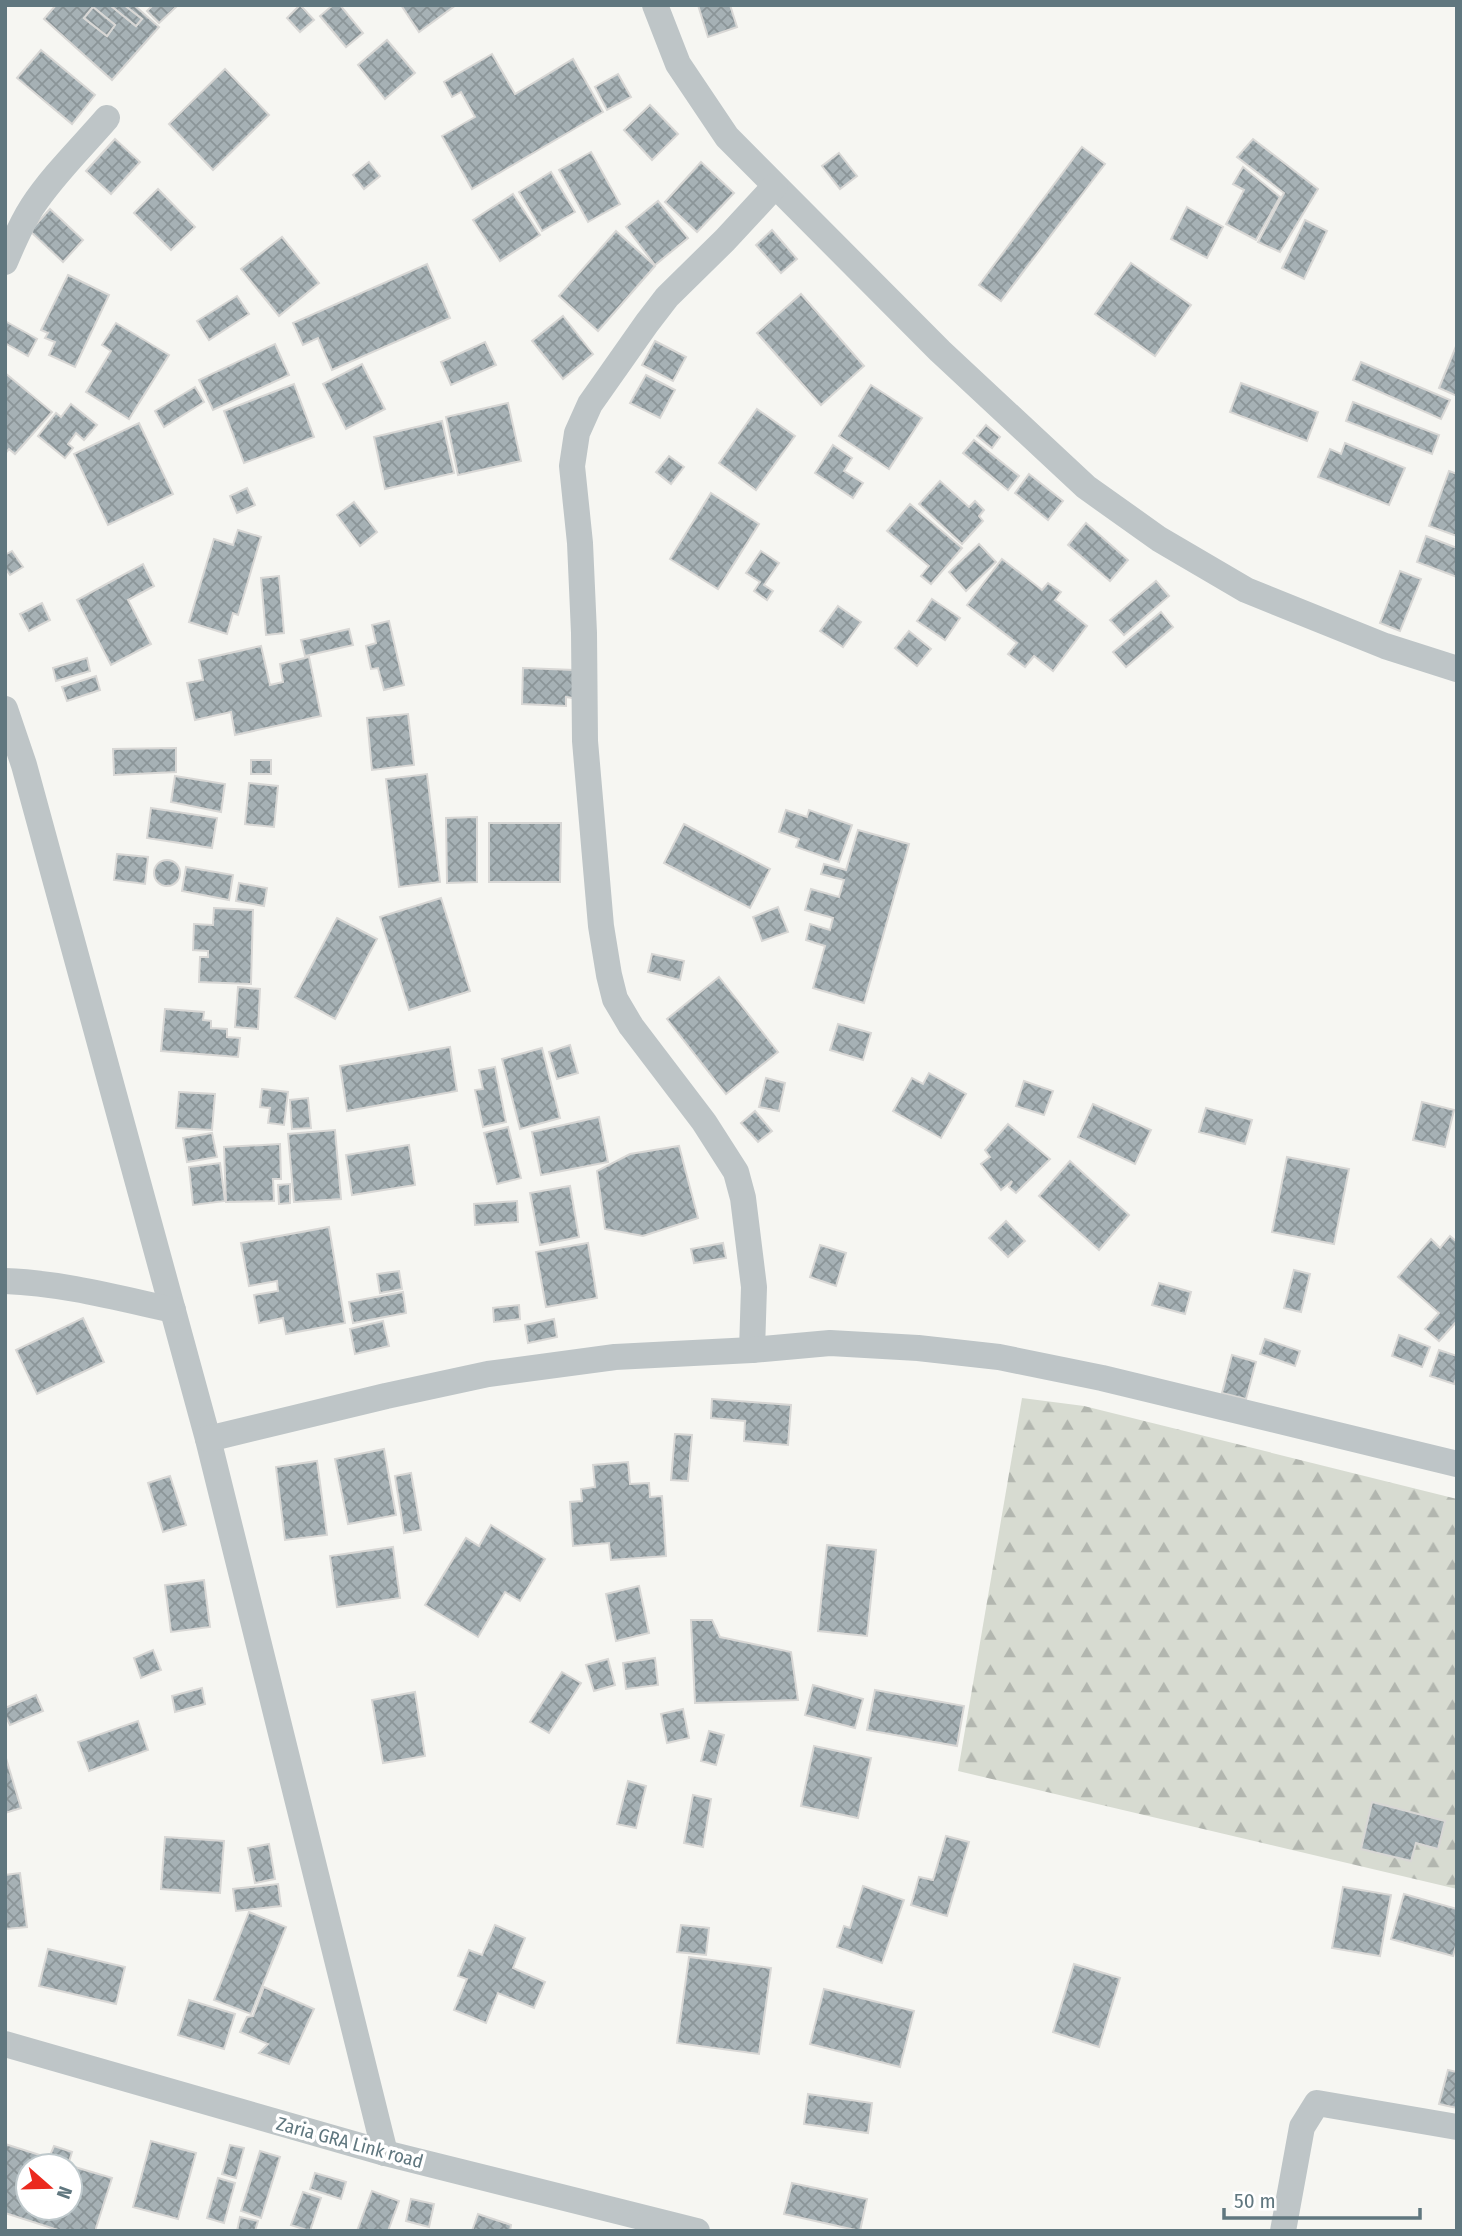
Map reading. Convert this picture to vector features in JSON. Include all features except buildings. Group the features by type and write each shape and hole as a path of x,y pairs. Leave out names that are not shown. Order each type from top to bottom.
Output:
{"street":[{"path":"655,5 678,64 727,137 940,351 1097,494 1159,538 1246,590 1385,646 1457,669"},
{"path":"5,262 33,207 55,177 107,118"},
{"path":"752,1350 754,1287 743,1198 736,1172 705,1122 631,1026 615,999 609,975 601,926 585,741 580,543 572,466 577,433 590,404 647,323 667,297 775,186"},
{"path":"5,709 14,768 208,1439 385,2153"},
{"path":"5,1281 33,1282 84,1290 173,1311"},
{"path":"208,1439 488,1374 615,1357 830,1343 918,1348 999,1357 1102,1378 1457,1464"},
{"name":"Zaria GRA Link road","path":"5,2044 385,2153 697,2231"},
{"path":"1283,2231 1302,2127 1317,2103 1457,2127"}],"green space":[{"path":"1022,1398 1084,1406 1457,1499 1457,1889 958,1771"}]}
